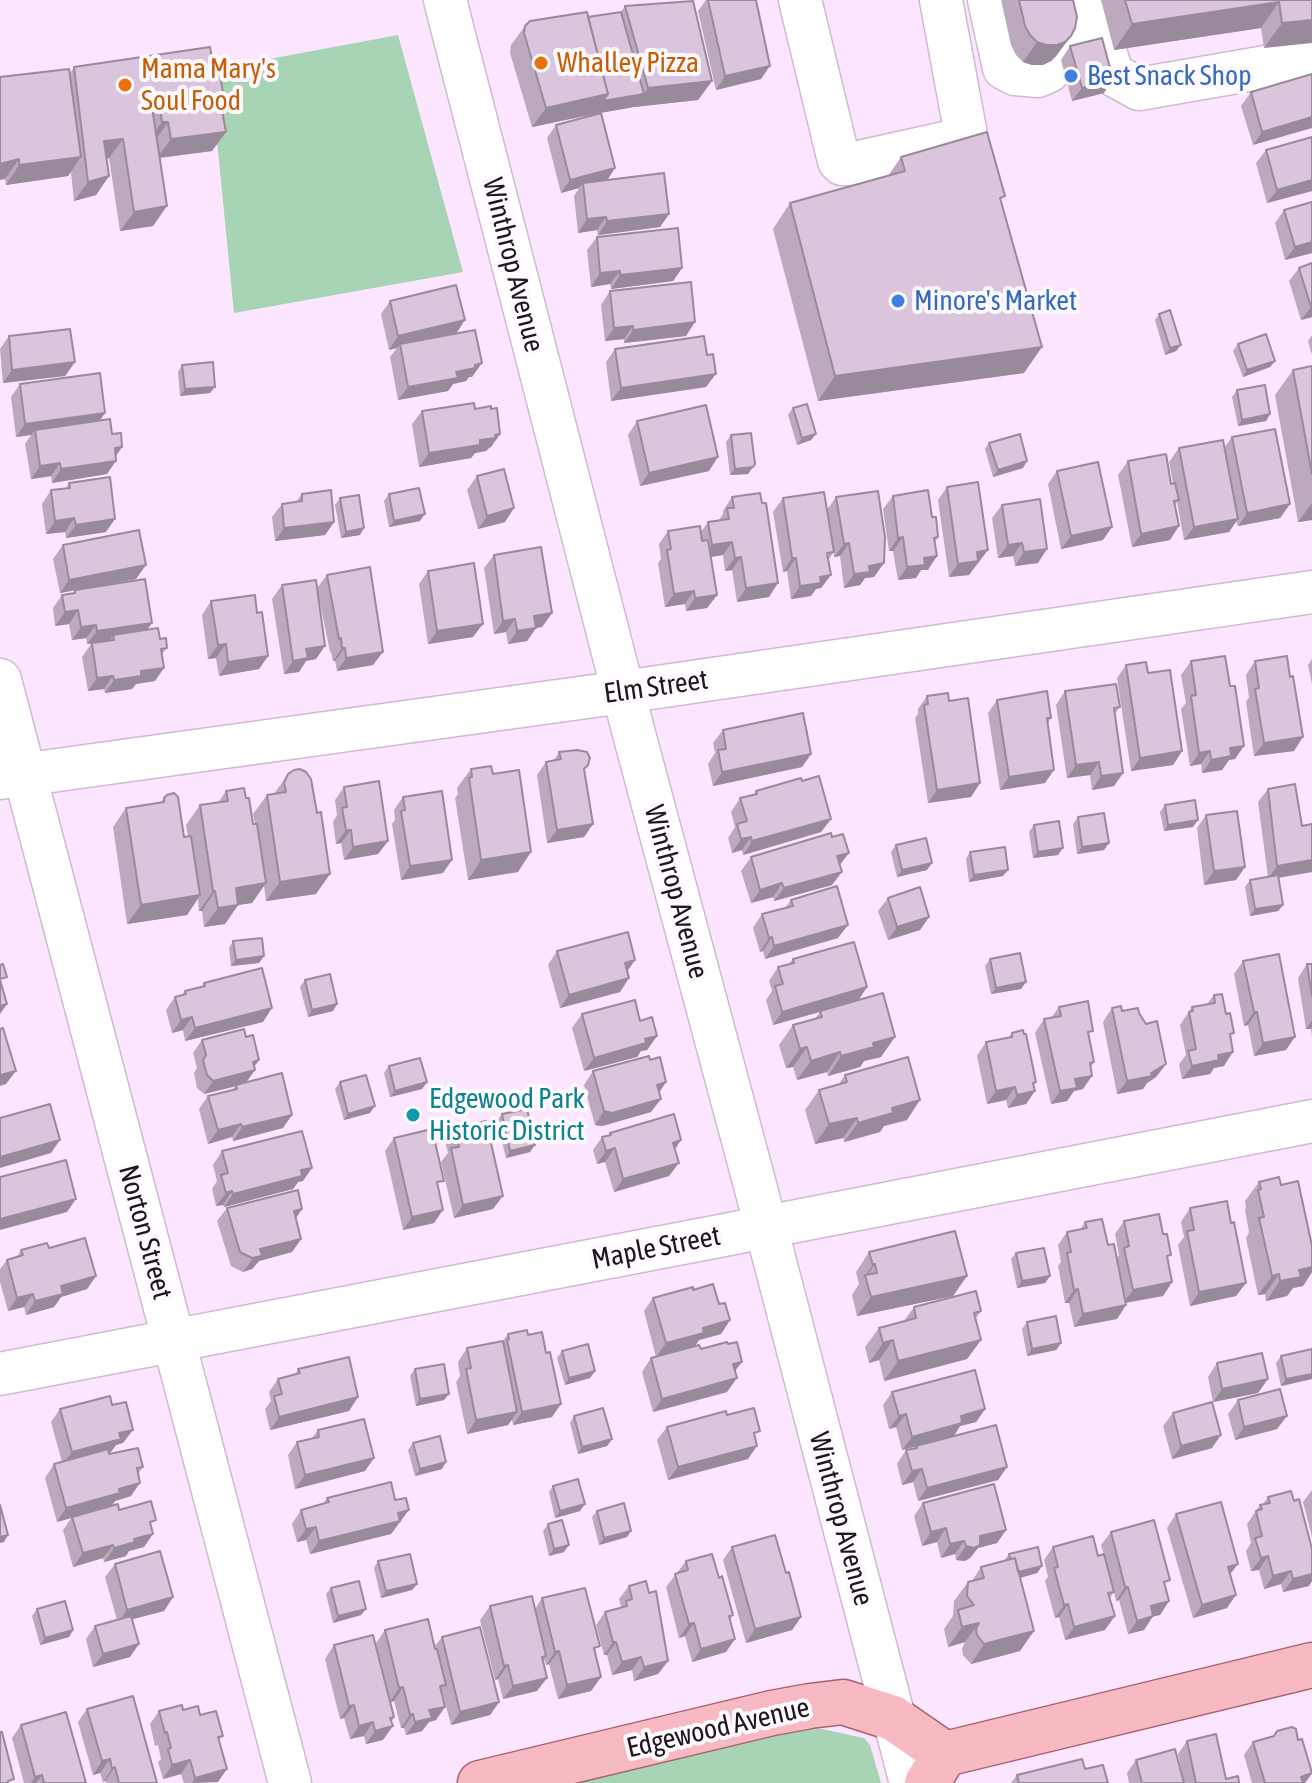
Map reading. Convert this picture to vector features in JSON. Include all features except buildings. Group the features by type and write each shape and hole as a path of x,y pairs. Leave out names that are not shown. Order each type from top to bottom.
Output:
{"main road":[{"name":"Edgewood Avenue","path":"480,1783 810,1706 843,1702 893,1718 936,1768 1312,1665"}],"street":[{"name":"Winthrop Avenue","path":"445,0 623,692 911,1783"},
{"path":"800,0 839,161 850,164 963,139 966,135 941,0"},
{"path":"993,1 1005,46 1004,68 1015,74 1038,76 1049,71 1066,49 1072,16"},
{"path":"1072,16 1112,74 1139,89 1312,59"},
{"name":"Elm Street","path":"12,776 623,692 1312,592"},
{"name":"Norton Street","path":"0,680 12,776 174,1341 290,1783"},
{"name":"Maple Street","path":"0,1374 1312,1121"}],"green space":[{"path":"398,35 463,272 234,313 210,70"},
{"path":"822,1729 864,1738 870,1745 881,1783 567,1783 795,1730"}],"place":[{"name":"Whalley Pizza","path":"541,63"},
{"name":"Best Snack Shop","path":"1071,76"},
{"name":"Mama Mary's Soul Food","path":"125,85"},
{"name":"Minore's Market","path":"898,301"},
{"name":"Edgewood Park Historic District","path":"413,1115"}]}
